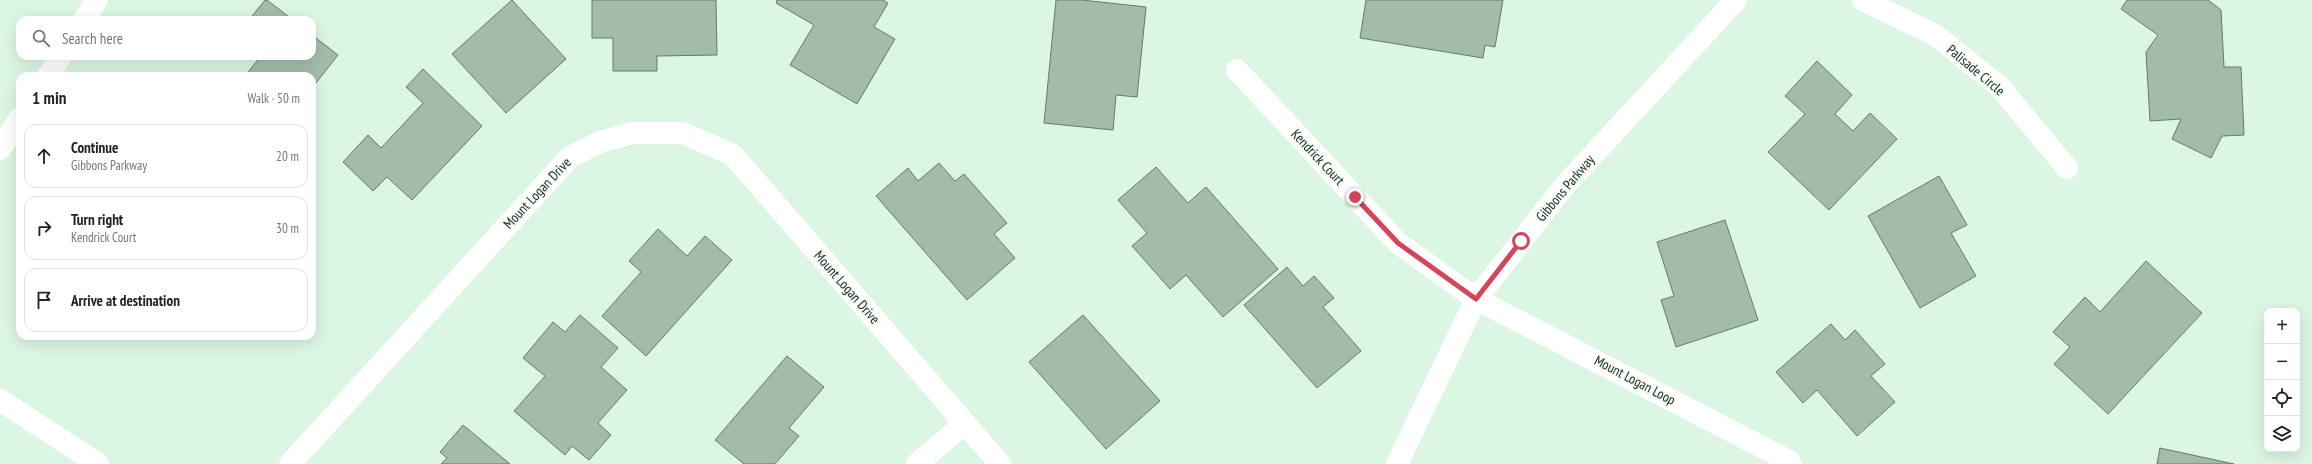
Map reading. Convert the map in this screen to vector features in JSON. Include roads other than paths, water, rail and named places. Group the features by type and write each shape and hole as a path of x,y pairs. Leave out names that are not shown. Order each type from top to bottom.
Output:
{"street":[{"path":"87,16 98,0"},
{"name":"Gibbons Parkway","path":"1397,464 1476,299 1566,184 1736,0"},
{"name":"Palisade Circle","path":"1863,0 1935,35 1999,86 2067,168"},
{"path":"51,72 58,60"},
{"name":"Kendrick Court","path":"1237,70 1398,243 1476,299"},
{"path":"0,149 16,124"},
{"name":"Mount Logan Drive","path":"290,464 570,157 600,142 633,132 683,133 733,155 1000,464"},
{"name":"Mount Logan Loop","path":"1476,299 1789,461 1791,464"},
{"path":"0,400 98,464"},
{"path":"917,464 964,424"}]}
